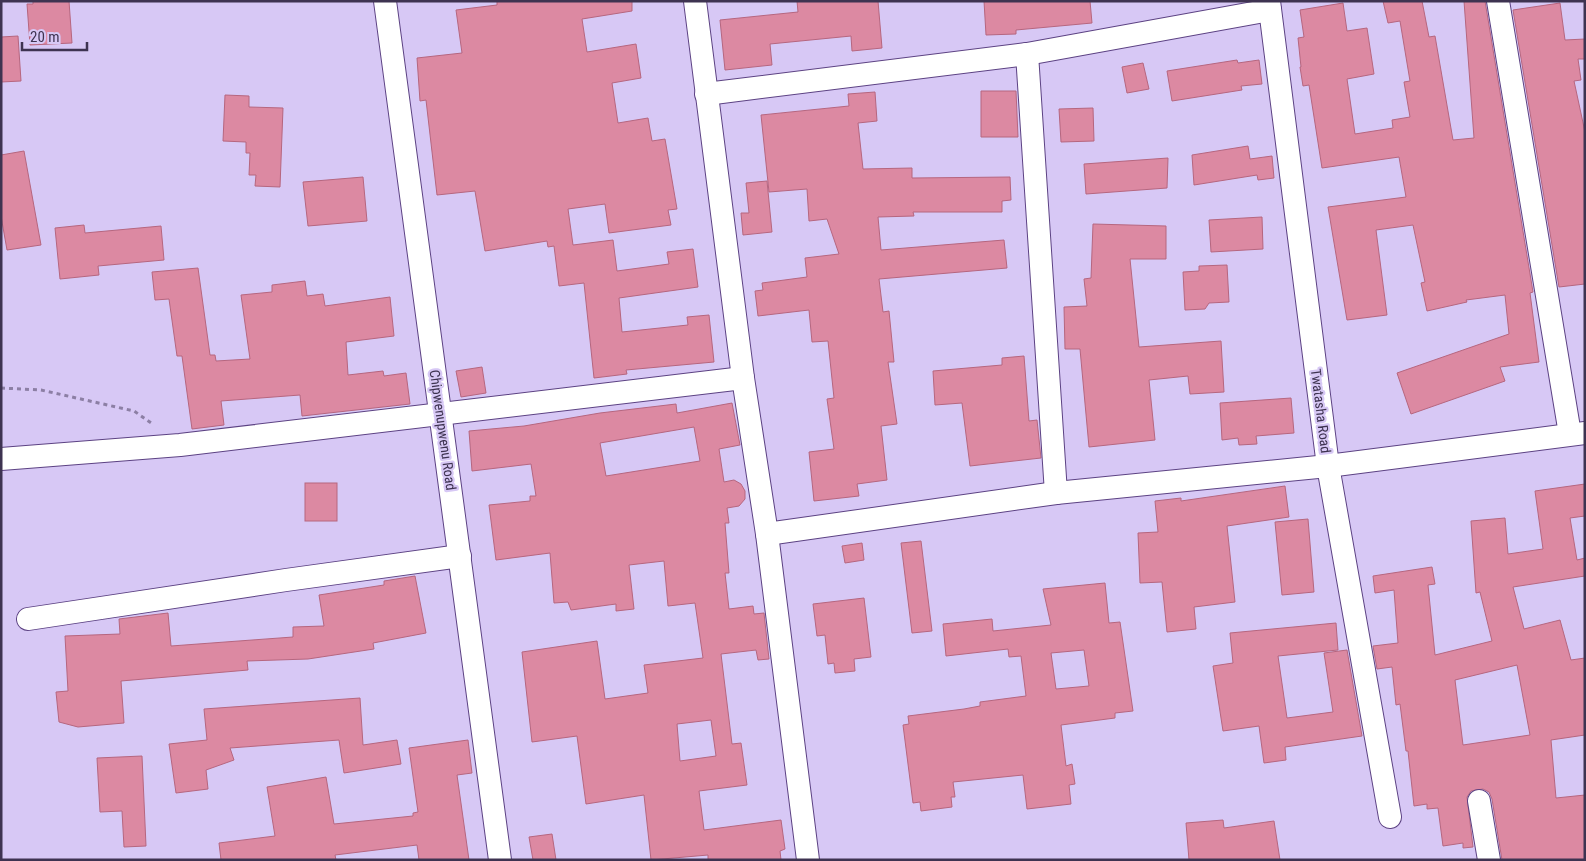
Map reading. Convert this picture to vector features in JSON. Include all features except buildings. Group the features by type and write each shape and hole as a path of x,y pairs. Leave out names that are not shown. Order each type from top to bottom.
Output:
{"street":[{"name":"Chipwenupwenu Road","path":"385,1 500,860"},
{"path":"695,1 743,378 767,534 808,860"},
{"path":"767,534 1056,493 1328,466 1578,433 1498,1"},
{"path":"706,94 1028,54 1270,6"},
{"name":"Twatasha Road","path":"1270,6 1328,466 1390,817"},
{"path":"1028,54 1056,493"},
{"path":"1,459 180,445 743,378"},
{"path":"28,619 460,556"},
{"path":"1479,801 1489,860"}],"path":[{"path":"1,388 41,390 134,411 180,445"}]}
